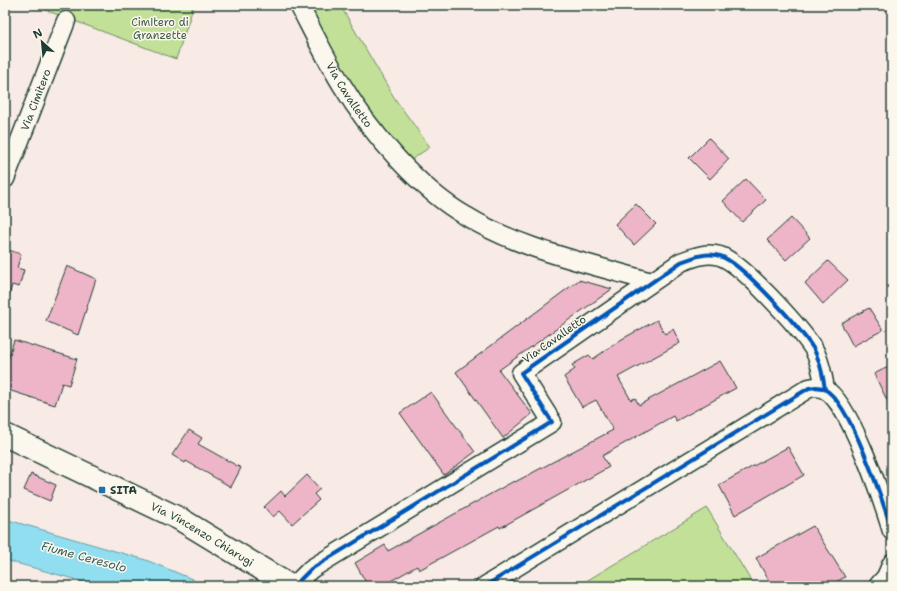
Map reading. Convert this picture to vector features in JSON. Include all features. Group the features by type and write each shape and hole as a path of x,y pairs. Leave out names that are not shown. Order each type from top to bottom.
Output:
{"street":[{"name":"Via Cavalletto","path":"299,5 342,86 380,138 425,187 465,216 511,239 651,282"},
{"name":"Via Cimitero","path":"5,179 66,21"},
{"name":"Via Cavalletto","path":"294,586 311,569 552,422 521,374 651,282 681,262 697,255 720,256 732,262 760,287 813,349 822,373 825,389"},
{"path":"485,586 809,388 818,387 825,389 833,396 858,439 892,531"},
{"name":"Via Vincenzo Chiarugi","path":"5,435 180,520 290,586"},
{"path":"878,586 886,577 892,564"}],"green space":[{"name":"Cimitero di Granzette","path":"32,5 194,5 176,59"},
{"path":"303,5 340,5 395,99 430,147 408,162 371,120"},
{"path":"707,508 754,586 578,586"}],"water":[{"name":"Fiume Ceresolo","path":"5,519 146,560 192,579 202,586 99,586 5,560"}],"building":[{"path":"709,138 729,159 710,179 689,158"},
{"path":"746,179 766,200 742,222 723,201"},
{"path":"636,204 656,224 634,245 615,224"},
{"path":"791,218 810,238 786,260 767,240"},
{"path":"5,249 21,254 17,268 24,270 19,287 12,285 9,296 5,295"},
{"path":"828,261 848,280 823,304 805,283"},
{"path":"67,266 96,279 78,335 46,321"},
{"path":"579,280 612,289 499,370 532,414 503,438 456,372"},
{"path":"869,308 883,330 853,346 841,323"},
{"path":"657,320 665,334 673,329 680,343 618,377 631,400 635,398 639,405 720,361 736,388 676,421 673,416 602,456 609,467 500,528 499,526 419,570 417,566 382,586 368,586 355,563 385,545 388,551 514,481 515,482 613,430 596,400 582,407 564,377 575,369 572,365 589,355 593,359 622,339"},
{"path":"14,340 77,359 69,385 62,383 55,405 5,389 5,362 7,363"},
{"path":"892,365 892,410 874,374"},
{"path":"431,392 475,452 444,475 400,413"},
{"path":"189,430 202,438 198,444 241,468 231,487 186,461 185,463 172,455"},
{"path":"788,447 804,475 735,515 719,485"},
{"path":"31,474 56,485 50,501 24,490"},
{"path":"307,475 320,489 314,494 319,500 292,524 280,511 273,517 264,507 281,491 285,496"},
{"path":"813,526 845,577 829,586 772,586 756,558"}],"cycle path":[{"path":"294,586 311,569 552,422 521,373 686,260 705,255 715,255 730,261 742,270 770,297 813,348 822,373 825,389"},
{"path":"485,586 809,388 813,387 824,389 834,397 855,432 873,476 892,531"}],"place":[{"name":"SITA","path":"102,490"}]}
